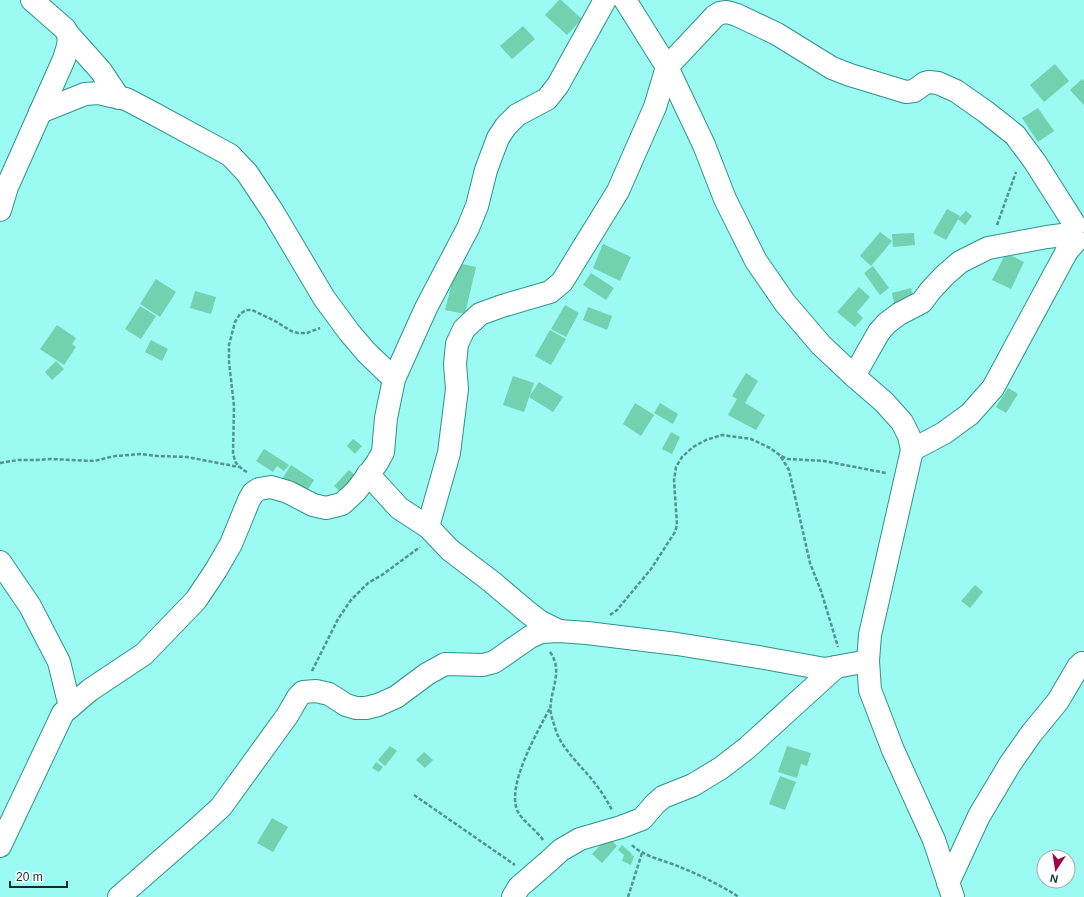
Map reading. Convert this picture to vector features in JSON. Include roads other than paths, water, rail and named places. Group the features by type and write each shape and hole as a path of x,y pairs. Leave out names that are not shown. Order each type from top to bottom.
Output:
{"street":[{"path":"32,0 65,29 101,71 119,98"},
{"path":"0,846 63,713 90,690 144,654 196,600 231,544 253,493 259,489 271,488 288,492 313,505 326,508 342,504 356,491 377,463 383,452 386,418 394,379 426,308 468,228 477,206 486,170 498,138 506,126 517,115 547,99 558,85 605,0"},
{"path":"625,0 667,67 704,145 725,198 756,261 785,303 821,345 884,402 902,422 909,436 912,450 870,635 868,661 870,690 893,750 934,840 951,890"},
{"path":"432,531 449,453 457,389 455,364 457,344 464,329 480,314 550,292 562,282 618,192 655,107 667,67 715,16 720,13 727,12 737,15 776,34 832,68 850,75 906,92 914,91 925,83 929,82 938,83 956,91 986,112 1015,136 1034,162 1075,225 1074,241 993,388 970,414 944,433 912,450"},
{"path":"0,210 7,187 64,59 69,42 68,34"},
{"path":"40,112 84,94 99,93 126,99 230,155 247,173 273,212 324,298 347,330 366,352 394,379"},
{"path":"854,376 879,332 887,323 899,314 922,302 944,276 960,262 988,248 1047,237 1074,241"},
{"path":"368,474 399,508 432,531 455,553 539,621 559,631"},
{"path":"0,562 30,606 59,662 70,707"},
{"path":"119,897 221,807 287,716 298,697 304,692 316,691 329,694 346,705 356,708 366,708 378,705 396,697 427,674 446,664 483,665 494,662 530,637 541,632 559,631 677,644 825,669 868,661"},
{"path":"951,890 979,816 1010,764 1058,701 1078,667 1084,663"},
{"path":"513,897 519,887 561,850 580,839 642,819 663,797 693,785 721,768 747,748 840,667"}]}
